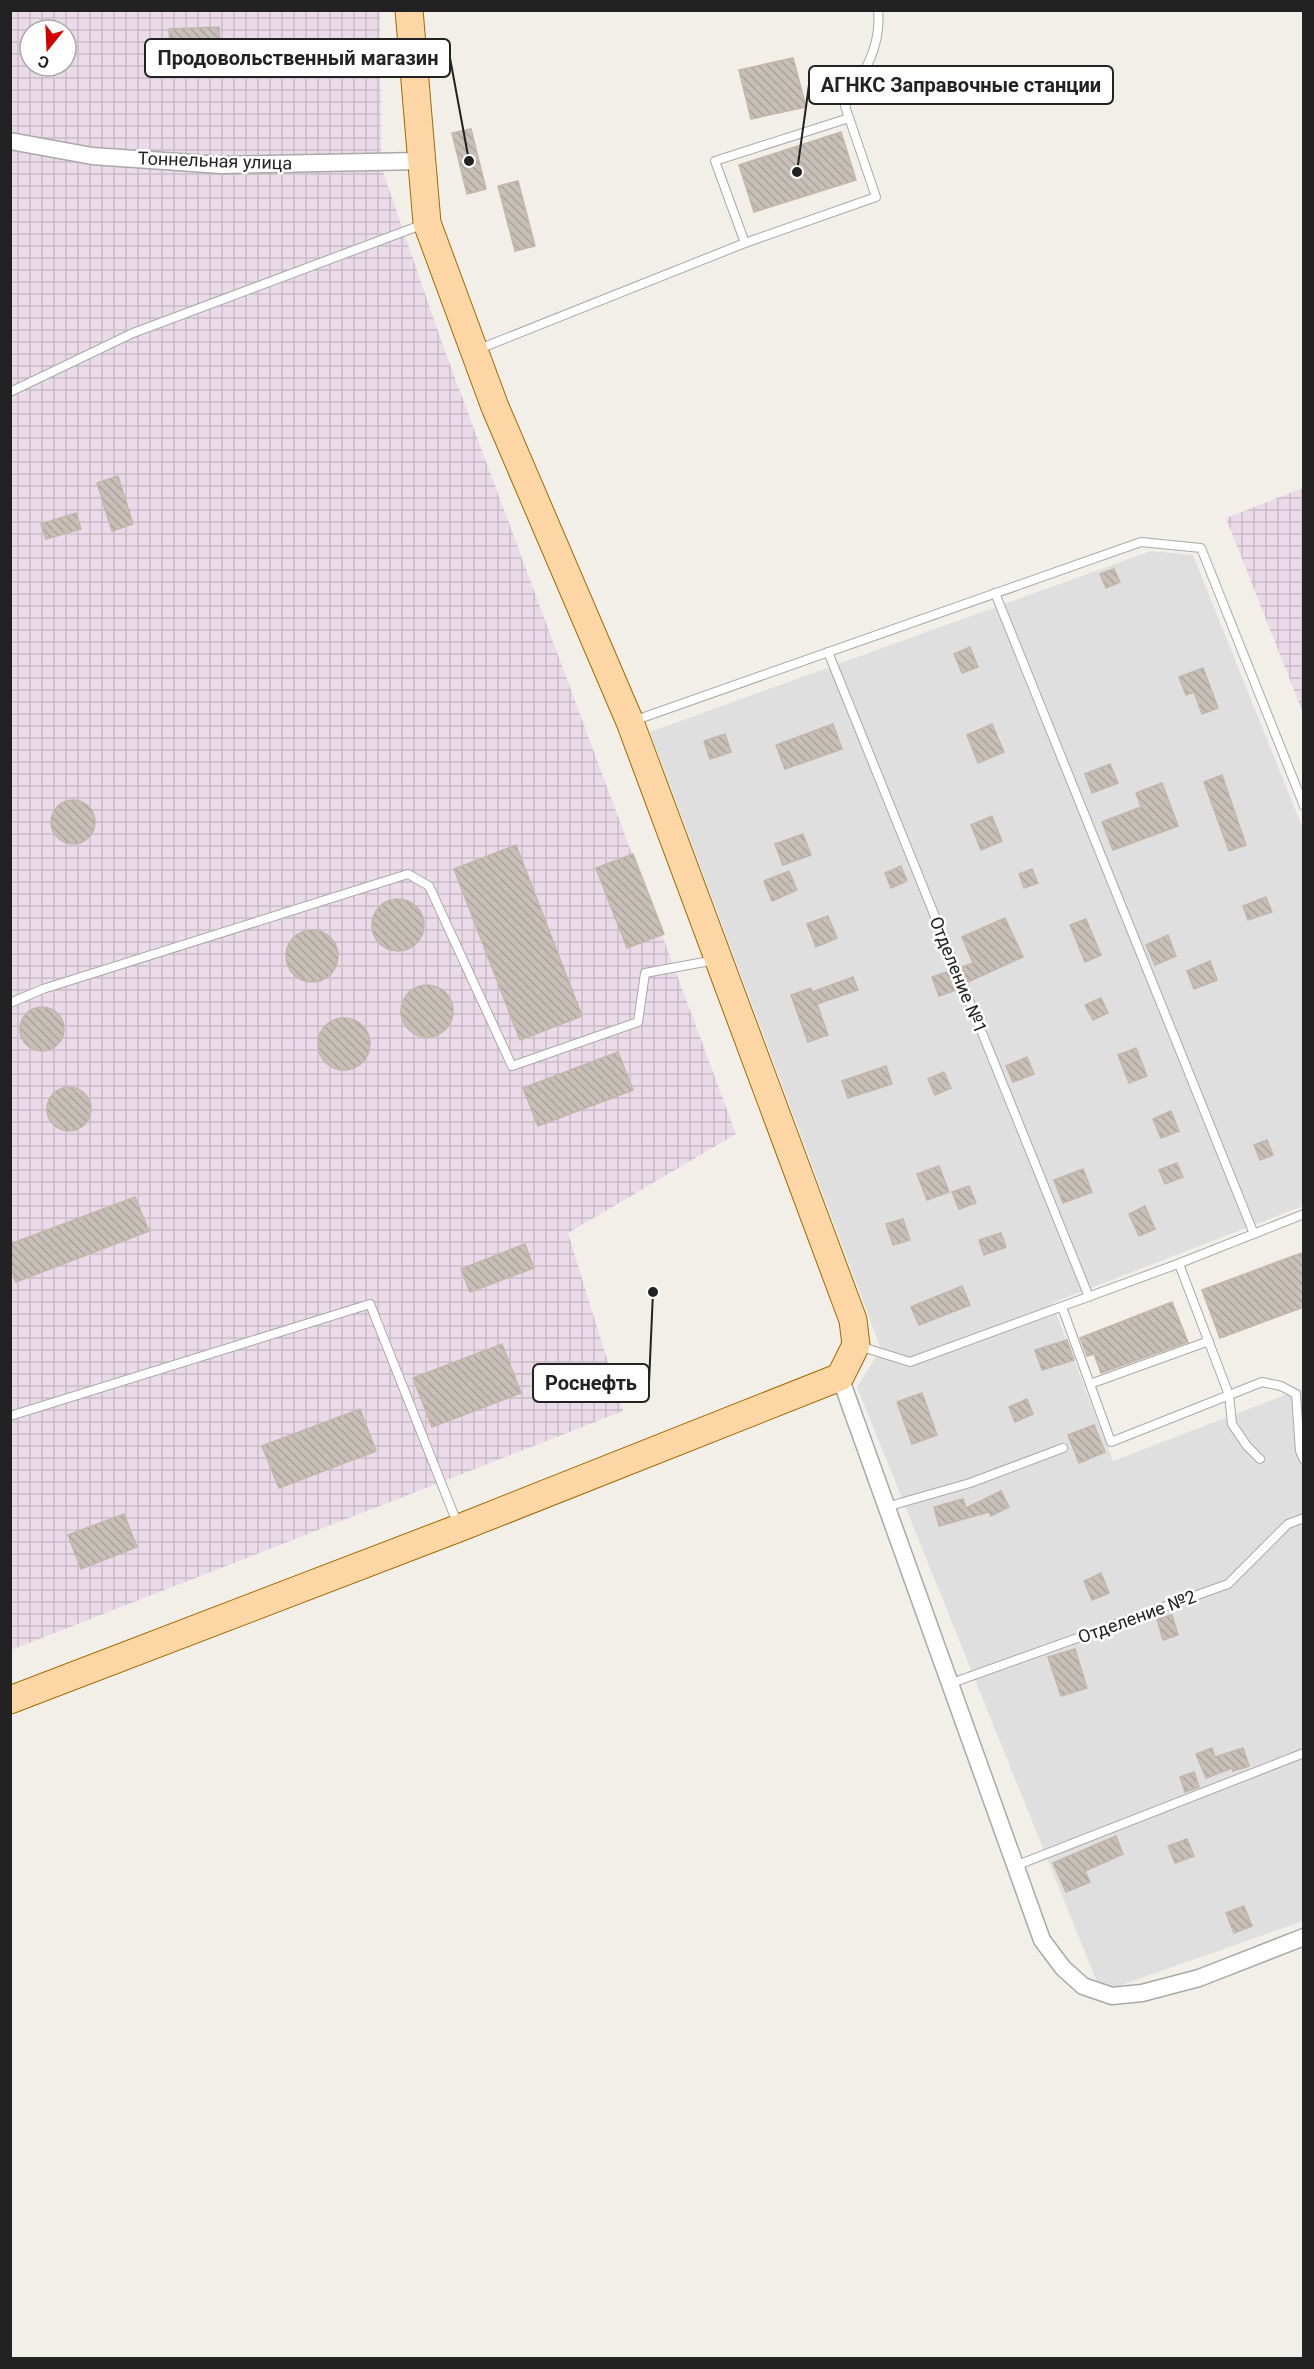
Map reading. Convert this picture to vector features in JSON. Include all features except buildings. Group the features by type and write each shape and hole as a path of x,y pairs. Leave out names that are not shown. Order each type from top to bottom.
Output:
{"main road":[{"path":"10,1700 459,1528 840,1377 856,1345 853,1320 630,722 495,407 427,223 409,10"}],"street":[{"name":"Тоннельная улица","path":"10,141 92,156 222,165 421,160"},
{"path":"840,1377 1042,1940 1063,1968 1083,1986 1112,1996 1142,1993 1199,1978 1304,1937"}],"lane":[{"path":"475,351 745,243 876,197 845,106 875,52 879,23 878,10"},
{"path":"745,243 715,161 849,118"},
{"path":"10,392 133,333 427,223"},
{"path":"630,722 1141,542 1201,548 1304,806"},
{"path":"995,593 1254,1234"},
{"name":"Отделение №1","path":"828,652 1089,1297"},
{"path":"10,1003 43,989 408,874 429,886 512,1066 638,1022 645,973 719,959"},
{"path":"856,1345 910,1362 1179,1264 1304,1214"},
{"path":"1179,1264 1229,1395 1232,1424 1247,1446 1260,1459"},
{"path":"10,1416 370,1304 459,1528"},
{"path":"1062,1307 1111,1442 1262,1382 1281,1386 1296,1394 1300,1451 1304,1460"},
{"path":"1090,1384 1209,1341"},
{"path":"886,1507 970,1483 1063,1448"},
{"name":"Отделение №2","path":"950,1684 1228,1584 1288,1524 1304,1518"},
{"path":"1015,1866 1304,1753"}],"shaded area":[{"path":"11,11 380,11 381,166 442,343 736,1134 568,1233 623,1411 11,1650"},
{"path":"1303,488 1303,713 1226,518"},
{"path":"1151,551 1193,555 1303,829 1303,1206 1052,1303 1113,1461 1303,1388 1303,1921 1101,1992 857,1387 881,1349 650,732"}],"place":[{"name":"Продовольственный магазин","path":"469,161"},
{"name":"АГНКС Заправочные станции","path":"797,172"},
{"name":"Роснефть","path":"653,1292"}]}
